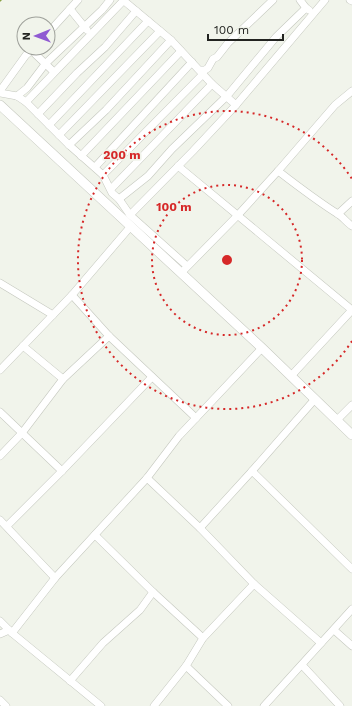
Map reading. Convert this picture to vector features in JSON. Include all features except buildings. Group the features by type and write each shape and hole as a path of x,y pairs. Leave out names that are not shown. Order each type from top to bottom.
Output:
{"main road":[{"path":"0,105 262,348 352,435"}],"street":[{"path":"56,24 78,0"},
{"path":"17,96 27,88 46,63 102,10 110,0"},
{"path":"26,102 124,0 171,40 212,84 236,105"},
{"path":"103,175 203,74 202,70 208,68 213,59 217,57 228,44 273,0"},
{"path":"300,0 306,8 315,13"},
{"path":"130,215 236,105 325,0"},
{"path":"119,199 148,176 172,149 227,96 276,37 306,8"},
{"path":"70,9 91,35"},
{"path":"38,114 77,73 105,47 136,11"},
{"path":"49,125 148,21"},
{"path":"59,135 160,31"},
{"path":"69,145 106,110 171,40"},
{"path":"81,156 181,51"},
{"path":"26,56 0,92 17,96 26,102 69,145 103,175 112,193 119,199 130,215 187,266"},
{"path":"40,56 54,72"},
{"path":"95,167 192,62"},
{"path":"111,189 212,84"},
{"path":"181,274 187,266 238,215 335,105 352,91"},
{"path":"178,166 352,310 291,376"},
{"path":"278,171 329,209 344,218 352,226"},
{"path":"338,214 352,201"},
{"path":"0,370 72,295 130,226"},
{"path":"0,282 53,315"},
{"path":"72,295 110,336 196,418"},
{"path":"0,456 22,433 63,379 110,336"},
{"path":"23,346 63,379"},
{"path":"0,634 10,632 55,578 147,478 175,440 262,348"},
{"path":"7,526 152,377"},
{"path":"200,528 315,399"},
{"path":"337,420 352,405"},
{"path":"0,412 62,471"},
{"path":"252,471 352,569"},
{"path":"147,478 200,528 254,584 322,643"},
{"path":"0,520 55,578"},
{"path":"94,535 203,638"},
{"path":"154,706 186,666 203,638 254,584"},
{"path":"70,681 103,644 140,610 153,592"},
{"path":"264,706 352,609"},
{"path":"0,620 10,632 101,706"},
{"path":"334,630 352,646"},
{"path":"302,665 340,706"},
{"path":"186,666 228,706"},
{"path":"0,700 6,706"}]}
